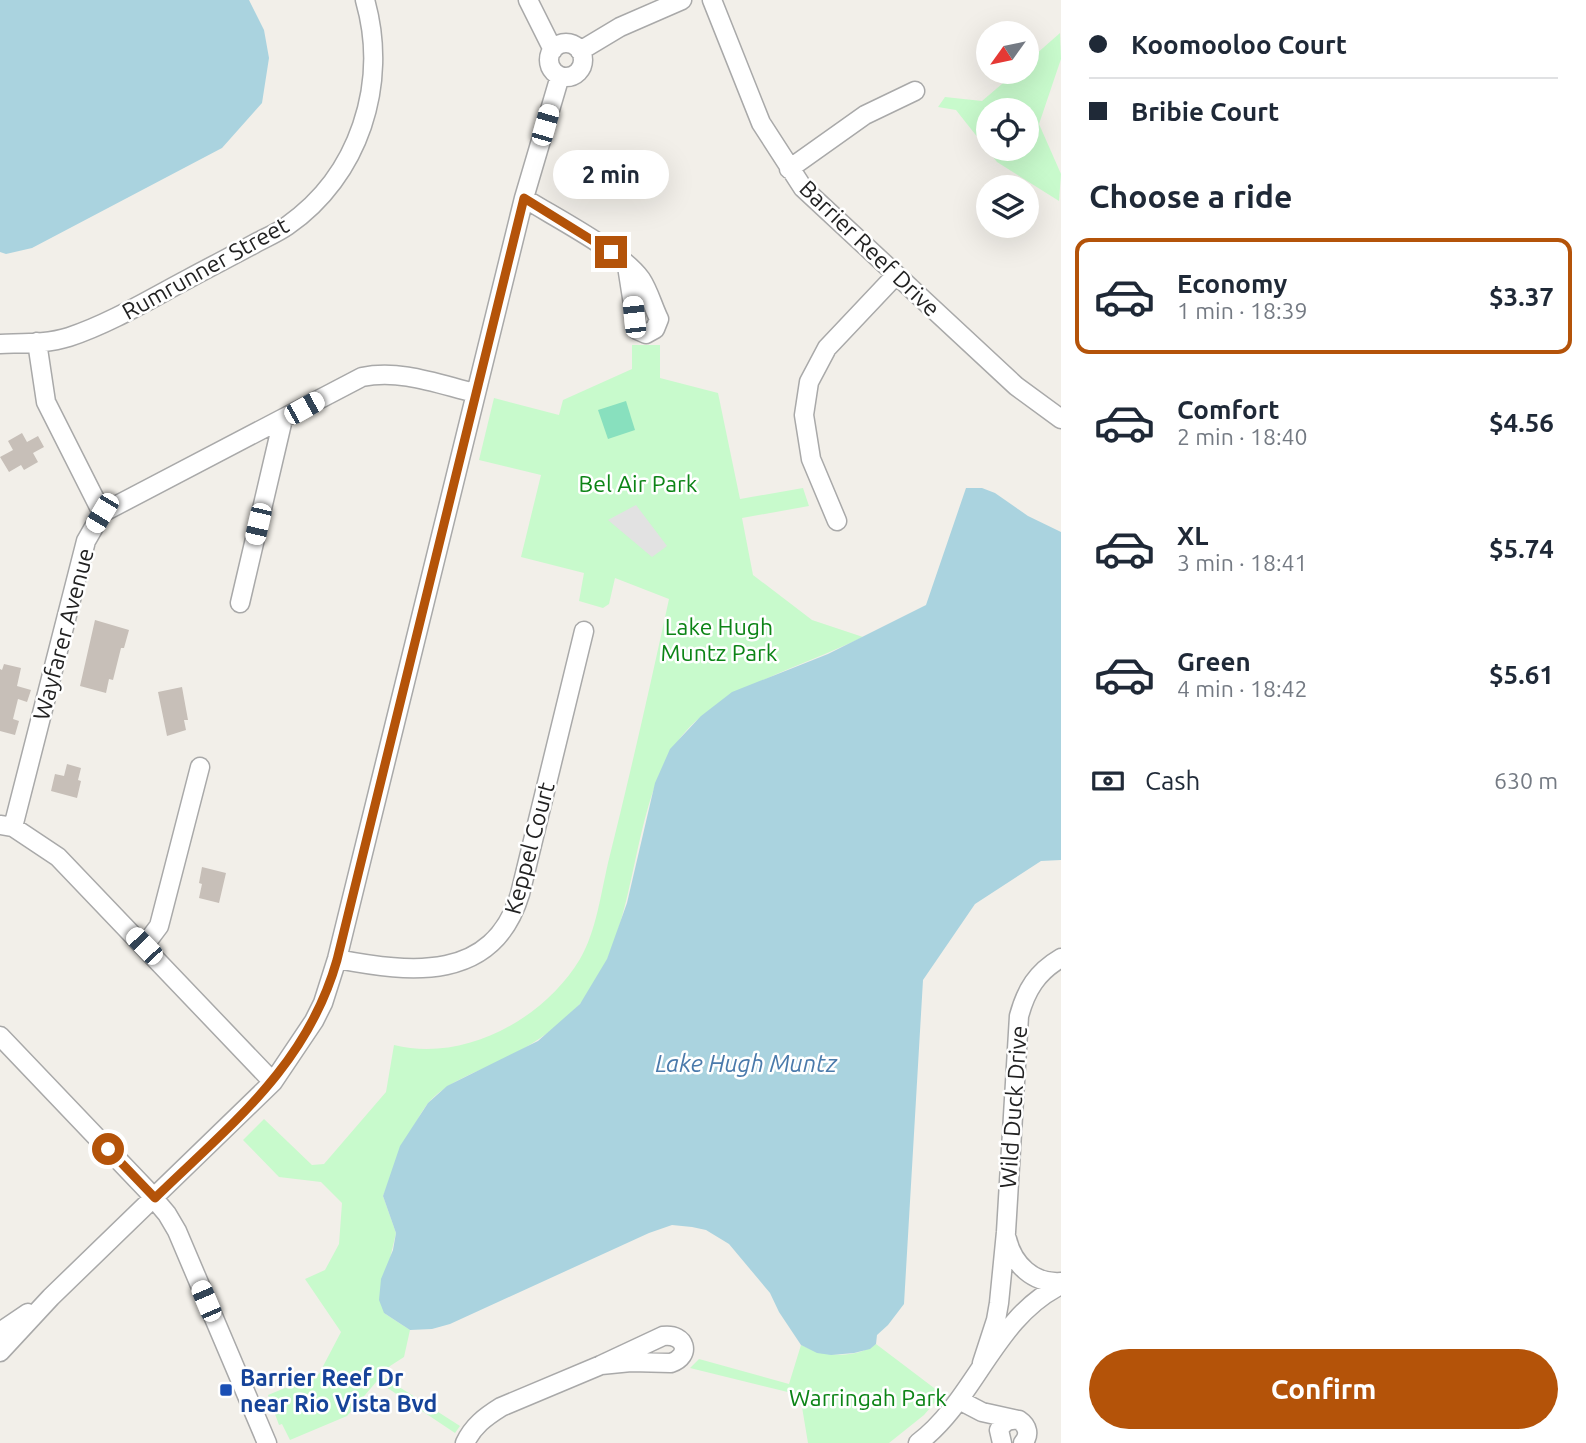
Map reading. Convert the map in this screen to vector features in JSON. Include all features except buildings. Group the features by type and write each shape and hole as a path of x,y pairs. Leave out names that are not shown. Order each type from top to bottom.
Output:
{"street":[{"name":"Rumrunner Street","path":"0,344 67,338 110,320 286,227 314,204 341,172 360,135 370,102 373,59 370,17 365,0"},
{"path":"528,0 553,50 550,63 555,73 560,76 577,74 583,62 580,51 563,43 553,50"},
{"path":"580,51 620,27 682,0"},
{"name":"Barrier Reef Drive","path":"712,0 761,122 789,169 817,203 1016,386 1061,419"},
{"path":"0,1352 51,1297 273,1082 323,1003 337,960 524,198 560,76"},
{"path":"789,169 865,115 915,91"},
{"path":"524,198 611,252 626,266"},
{"path":"837,521 811,459 804,415 809,382 827,348 896,275"},
{"path":"37,342 46,402 102,513 345,385 377,374 401,375 475,393"},
{"path":"240,603 283,419"},
{"name":"Wayfarer Avenue","path":"7,826 86,541 102,513"},
{"name":"Keppel Court","path":"337,960 396,967 444,967 474,956 504,930 520,894 584,631"},
{"path":"144,946 159,926 200,767"},
{"path":"7,826 58,857 273,1082"},
{"name":"Wild Duck Drive","path":"982,1363 996,1320 1006,1232 1018,1016 1029,987 1048,966 1061,958"},
{"path":"0,1036 155,1198 177,1231 267,1443"},
{"name":"Wild Duck Drive","path":"1006,1232 1010,1251 1024,1270 1045,1281 1061,1283"},
{"name":"Wild Duck Drive","path":"919,1443 960,1400 982,1363 1014,1322 1030,1305 1061,1283"},
{"path":"0,1332 51,1297"},
{"path":"466,1443 485,1416 500,1407 601,1365"},
{"path":"960,1400 982,1412 1019,1420 1027,1429 1023,1443"},
{"path":"982,1412 1001,1442"},
{"path":"1001,1442 999,1436 1002,1426 1011,1420 1019,1420"}],"green space":[{"path":"1060,33 1061,59 1039,124 1039,98 986,98 1002,84 1040,84 1040,51"},
{"path":"945,97 976,100 976,135 956,110 938,107"},
{"path":"1039,124 1061,174 1059,201 1039,188 1039,175 1018,175 997,162 1039,161"},
{"path":"632,345 660,345 660,378 718,393 740,499 803,488 809,506 742,518 753,575 812,620 863,637 740,692 702,716 677,743 659,776 646,813 617,934 602,971 580,1004 555,1027 527,1046 438,1093 424,1109 411,1132 383,1196 396,1233 389,1263 384,1313 410,1330 404,1357 390,1366 382,1376 460,1426 455,1433 377,1381 347,1416 290,1440 282,1424 279,1425 268,1395 319,1374 341,1332 305,1279 325,1270 339,1244 342,1203 321,1182 279,1177 243,1140 264,1119 312,1165 324,1164 386,1092 394,1045 421,1049 448,1048 474,1042 524,1017 565,981 586,948 594,925 669,599 615,578 609,604 603,608 579,601 584,573 521,557 541,475 479,460 494,398 559,415 563,400 632,369"},
{"path":"626,401 635,430 608,439 598,410"},
{"name":"Warringah Park","path":"876,1344 942,1394 924,1415 889,1443 808,1443 800,1395 690,1368 699,1359 789,1384 801,1345 838,1355 858,1352"}],"shaded area":[{"path":"636,505 667,546 652,557 608,520"}],"water":[{"path":"0,0 249,0 264,30 269,58 262,103 222,148 32,248 6,254 0,252"},
{"name":"Lake Hugh Muntz","path":"966,488 982,488 995,493 1028,516 1061,532 1061,860 1041,861 975,904 923,980 904,1304 877,1335 876,1344 870,1349 854,1353 831,1355 817,1353 801,1345 770,1293 729,1244 706,1230 672,1225 450,1324 432,1329 410,1330 384,1313 379,1300 381,1279 393,1250 396,1233 383,1196 400,1146 428,1103 447,1086 538,1041 580,1004 607,959 627,903 655,783 670,749 701,716 732,692 828,654 926,605"}],"place":[{"name":"Barrier Reef Dr near Rio Vista Bvd","path":"226,1390"}],"route":[{"path":"108,1149 155,1198 273,1082 304,1039 323,1003 337,960 524,198 611,252"}],"park label":[{"name":"Bel Air Park","path":"638,483"},
{"name":"Lake Hugh Muntz Park","path":"719,639"}]}
